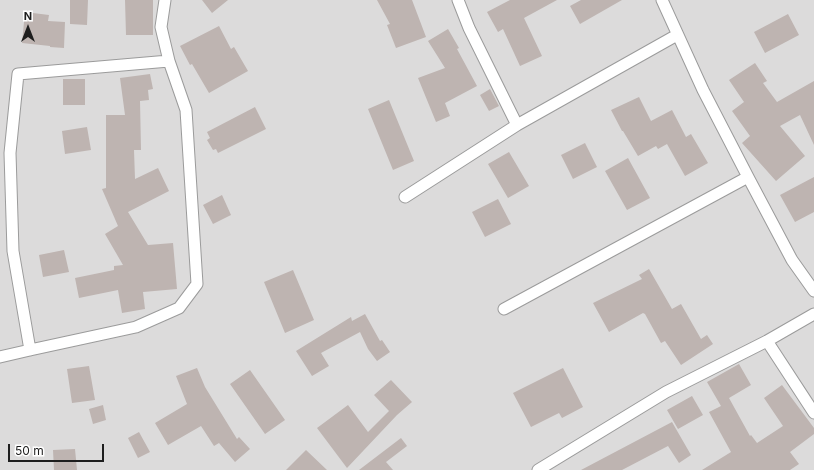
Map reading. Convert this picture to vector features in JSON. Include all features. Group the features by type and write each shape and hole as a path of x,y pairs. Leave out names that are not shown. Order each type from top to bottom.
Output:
{"street":[{"path":"0,357 136,327 179,308 197,284 186,110 169,61 161,27 165,0"},
{"path":"458,0 470,28 518,126"},
{"path":"662,0 703,90 748,177 792,260 814,291"},
{"path":"405,197 518,126 677,34"},
{"path":"30,350 13,251 10,153 18,74 169,61"},
{"path":"504,309 748,177"},
{"path":"538,470 555,466 666,392 767,341 814,314"},
{"path":"767,341 814,413"}],"shaded area":[{"path":"0,0 814,0 814,470 0,470"}],"building":[{"path":"70,0 88,0 87,25 70,24"},
{"path":"125,0 153,0 153,35 126,35"},
{"path":"202,0 228,0 212,13"},
{"path":"377,0 412,0 426,37 396,48 387,25 390,24"},
{"path":"510,0 557,0 524,18 542,56 520,66 503,29 498,32 487,12"},
{"path":"581,0 622,0 580,24 570,6"},
{"path":"25,12 49,15 48,21 65,22 64,48 22,43"},
{"path":"788,14 799,35 765,53 754,32"},
{"path":"219,26 231,49 234,47 248,71 209,93 192,64 190,65 180,46"},
{"path":"448,29 477,86 445,103 450,116 436,122 418,78 445,68 428,41"},
{"path":"755,63 767,81 763,83 777,102 814,81 814,145 800,115 780,126 805,156 776,181 742,143 750,136 732,111 744,102 729,80"},
{"path":"150,74 153,89 148,90 149,100 140,101 141,150 134,150 135,179 158,168 169,191 128,212 148,245 173,243 177,289 143,292 145,309 122,313 118,290 79,298 75,278 114,270 114,266 123,265 105,234 118,226 102,189 106,188 106,115 125,115 120,78"},
{"path":"63,79 85,79 85,105 63,105"},
{"path":"490,89 499,106 489,111 480,95"},
{"path":"639,97 651,121 672,110 686,137 691,134 708,163 685,176 667,144 658,149 656,146 638,156 611,110"},
{"path":"389,100 414,161 393,170 368,109"},
{"path":"255,107 266,129 218,153 216,149 213,150 207,140 210,138 207,132"},
{"path":"87,127 91,150 65,154 62,131"},
{"path":"585,143 597,167 573,179 561,155"},
{"path":"509,152 529,186 508,198 488,164"},
{"path":"628,158 650,198 627,210 605,171"},
{"path":"814,177 814,212 795,222 780,195"},
{"path":"222,195 231,215 213,224 203,205"},
{"path":"498,199 511,224 485,237 472,212"},
{"path":"64,250 69,272 43,277 39,255"},
{"path":"649,269 672,309 681,304 701,339 707,335 713,344 681,365 665,341 661,343 645,314 643,313 609,332 593,303 642,279 639,275"},
{"path":"293,270 314,320 285,333 264,282"},
{"path":"365,314 380,341 382,340 390,352 377,361 368,349 360,332 321,353 329,366 312,376 296,351 351,317 352,321"},
{"path":"739,364 751,385 729,398 750,436 751,435 757,443 783,426 764,398 782,385 814,428 814,434 790,452 799,464 790,470 702,470 731,452 709,412 721,406 707,382"},
{"path":"89,366 95,400 72,403 67,369"},
{"path":"197,368 205,387 237,439 239,437 250,449 235,462 219,443 214,446 201,426 168,445 155,423 187,404 176,376"},
{"path":"563,368 583,407 562,418 559,413 531,427 513,393"},
{"path":"250,370 285,420 265,434 230,384"},
{"path":"391,380 412,402 397,415 347,468 317,428 348,405 368,432 389,411 374,395"},
{"path":"692,396 703,415 678,429 667,410"},
{"path":"103,405 106,420 93,424 89,409"},
{"path":"672,422 691,455 679,463 668,446 622,470 581,470"},
{"path":"139,432 150,452 138,458 128,438"},
{"path":"401,438 407,446 386,462 393,470 359,470"},
{"path":"75,449 77,470 54,470 53,450"},
{"path":"306,450 327,470 286,470"}]}
